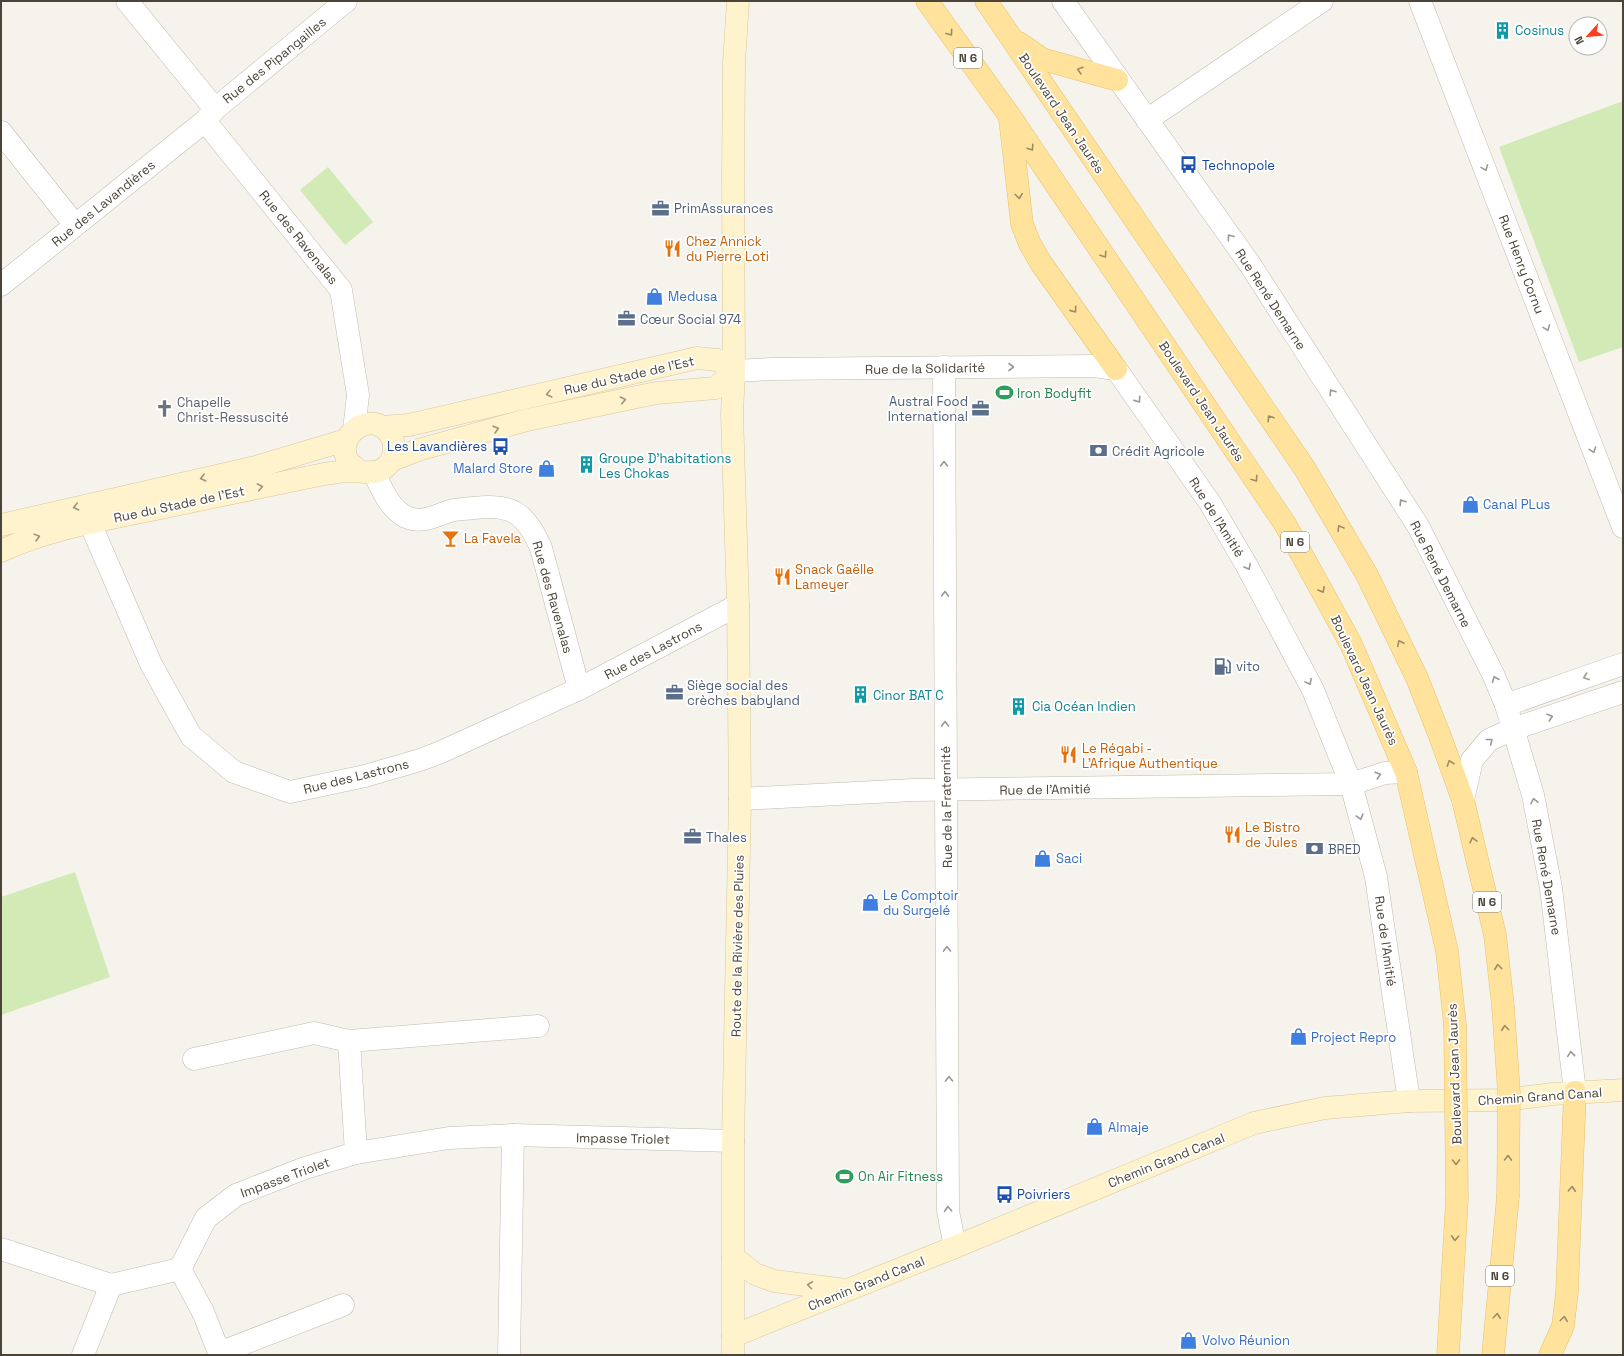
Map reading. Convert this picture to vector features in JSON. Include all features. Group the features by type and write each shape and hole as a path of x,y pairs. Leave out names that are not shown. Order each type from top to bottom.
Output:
{"main road":[{"name":"Boulevard Jean Jaurès","path":"927,1 1009,115 1285,524 1351,644 1406,772 1447,951 1455,1024 1457,1199 1448,1355"},
{"name":"Boulevard Jean Jaurès","path":"986,1 1304,469 1367,575 1417,678 1441,739 1462,800 1495,936 1503,1006 1509,1093 1508,1197 1493,1355"},
{"path":"1008,33 1042,59 1117,80"},
{"path":"1009,115 1022,224 1030,244 1040,263 1116,368"},
{"path":"1550,1355 1563,1326 1567,1292 1575,1092"}],"street":[{"name":"Rue des Ravenalas","path":"127,1 341,290 358,395 350,435"},
{"name":"Rue des Pipangailles","path":"210,115 346,1"},
{"path":"737,33 738,1"},
{"path":"737,33 753,1"},
{"name":"Rue René Demarne","path":"1063,1 1117,80 1251,266 1418,526 1493,674 1506,706 1533,795 1551,888 1575,1092"},
{"path":"1147,120 1322,1"},
{"name":"Rue Henry Cornu","path":"1420,1 1623,527"},
{"name":"Route de la Rivière des Pluies","path":"733,1346 733,1140 740,799 738,605 732,414 734,371 734,63 737,33"},
{"name":"Rue des Lavandières","path":"1,285 210,115"},
{"path":"1,132 75,225"},
{"name":"Rue du Stade de l'Est","path":"379,426 417,424 698,358 718,360 734,371 716,388 656,393 527,420 418,450 392,460"},
{"name":"Rue de la Solidarité","path":"734,371 772,369 944,367 1094,366 1116,368"},
{"name":"Rue de la Fraternité","path":"944,367 949,1094 948,1211 955,1247"},
{"name":"Rue de l'Amitié","path":"1116,368 1210,503 1247,566 1313,690 1351,784 1376,877 1409,1101"},
{"name":"Rue des Ravenalas","path":"358,395 379,426"},
{"path":"364,424 379,426 391,436 394,448 392,460 384,468 367,472 350,464 344,450 350,435 364,424"},
{"name":"Rue du Stade de l'Est","path":"1,525 256,466 350,435"},
{"name":"Rue des Ravenalas","path":"367,472 390,504 406,516 422,521 452,510 493,505 510,508 523,520 535,533 541,548 578,689"},
{"name":"Rue du Stade de l'Est","path":"1,551 25,540 90,523 328,473 367,472"},
{"name":"Rue des Lastrons","path":"90,523 151,664 191,736 234,772 290,792 365,776 420,760 578,689 738,605"},
{"path":"1506,706 1623,664"},
{"path":"1462,800 1472,760 1489,740 1513,729 1623,692"},
{"name":"Rue de l'Amitié","path":"740,799 914,790 1351,784 1385,773 1406,772"},
{"path":"194,1059 314,1033 349,1041 538,1026"},
{"path":"349,1041 356,1153"},
{"name":"Chemin Grand Canal","path":"733,1346 849,1290 1254,1123 1325,1108 1409,1101 1505,1100 1575,1092 1623,1090"},
{"path":"509,1355 513,1135"},
{"name":"Impasse Triolet","path":"180,1269 206,1218 236,1195 305,1168 356,1153 449,1138 513,1135 733,1140"},
{"path":"1,1249 111,1285 180,1269 203,1312 220,1354 343,1305"},
{"path":"733,1257 755,1274 774,1280 849,1290"},
{"path":"83,1355 111,1285"}],"green space":[{"path":"1623,101 1623,347 1579,362 1499,147"},
{"path":"328,167 373,222 345,245 300,190"},
{"path":"75,872 110,977 1,1015 1,897"}],"place":[{"name":"Cosinus","path":"1502,30"},
{"name":"Technopole","path":"1189,165"},
{"name":"PrimAssurances","path":"661,208"},
{"name":"Chez Annick du Pierre Loti","path":"673,248"},
{"name":"Medusa","path":"655,296"},
{"name":"Cœur Social 974","path":"627,319"},
{"name":"Iron Bodyfit","path":"1004,393"},
{"name":"Austral Food International","path":"981,408"},
{"name":"Chapelle Christ-Ressuscité","path":"164,409"},
{"name":"Les Lavandières","path":"500,446"},
{"name":"Crédit Agricole","path":"1099,451"},
{"name":"Groupe D'habitations Les Chokas","path":"586,465"},
{"name":"Malard Store","path":"546,468"},
{"name":"Canal PLus","path":"1470,504"},
{"name":"La Favela","path":"451,538"},
{"name":"Snack Gaëlle Lameyer","path":"782,576"},
{"name":"vito","path":"1223,666"},
{"name":"Siège social des crèches babyland","path":"674,692"},
{"name":"Cinor BAT C","path":"860,695"},
{"name":"Cia Océan Indien","path":"1019,706"},
{"name":"Le Régabi - L'Afrique Authentique","path":"1069,755"},
{"name":"Le Bistro de Jules","path":"1232,834"},
{"name":"Thales","path":"693,837"},
{"name":"BRED","path":"1315,849"},
{"name":"Saci","path":"1043,858"},
{"name":"Le Comptoir du Surgelé","path":"870,902"},
{"name":"Project Repro","path":"1298,1037"},
{"name":"Almaje","path":"1095,1127"},
{"name":"On Air Fitness","path":"845,1176"},
{"name":"Poivriers","path":"1004,1194"},
{"name":"Volvo Réunion","path":"1189,1340"}]}
